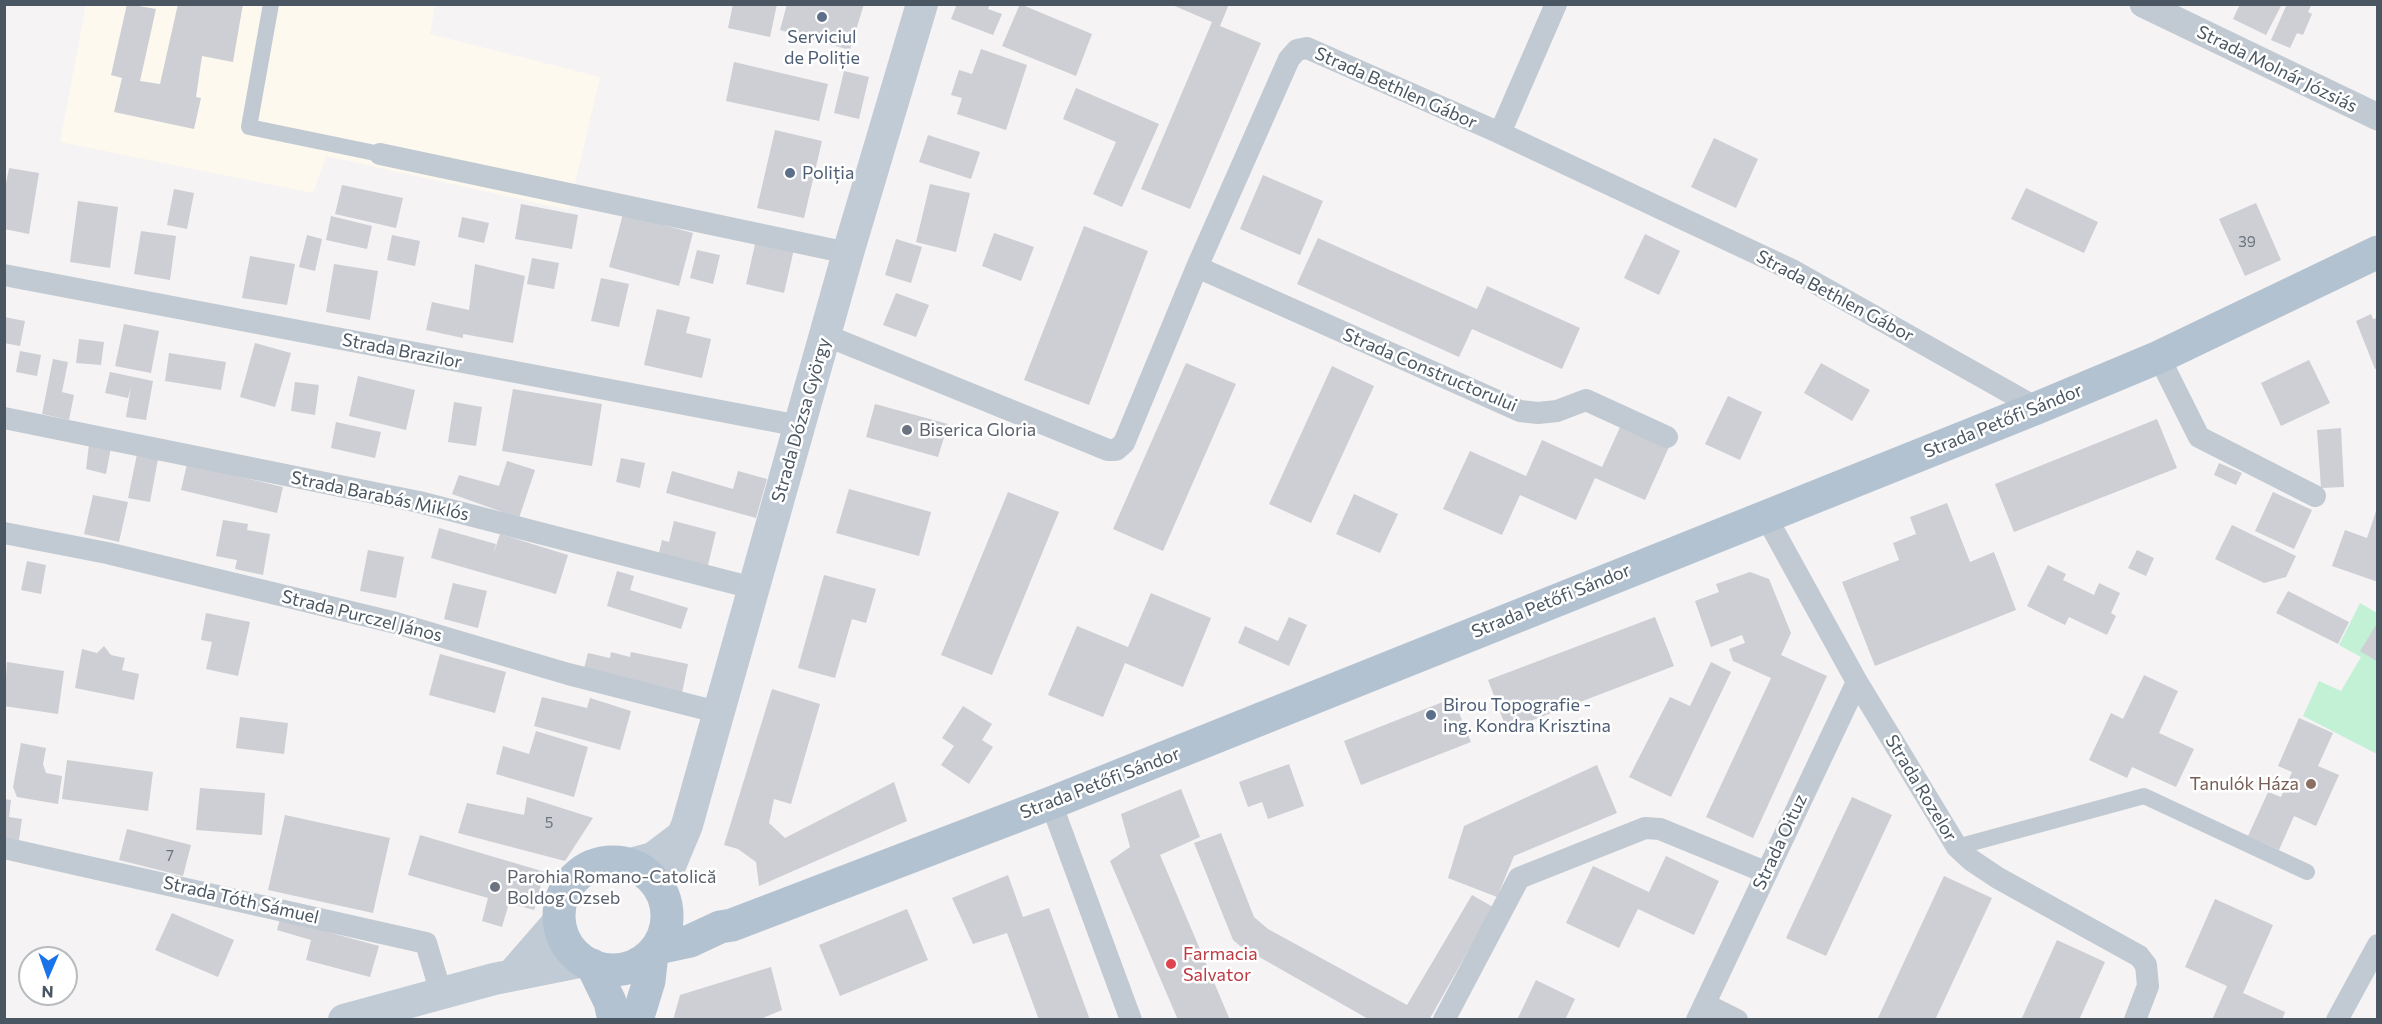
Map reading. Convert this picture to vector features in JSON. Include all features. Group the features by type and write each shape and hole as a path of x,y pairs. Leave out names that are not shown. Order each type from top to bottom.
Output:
{"main road":[{"name":"Strada Dózsa György","path":"660,891 682,836 848,253 922,4"},
{"name":"Strada Petőfi Sándor","path":"654,951 690,941 720,927 732,925 1051,803 1765,515 2037,408 2159,357 2375,253"},
{"path":"654,951 630,968 614,970 588,963 572,951 563,937 559,921 561,903 567,888 579,875 594,866 610,863 627,864 653,858 682,836"},
{"path":"627,864 643,871 660,891 720,927"},
{"path":"638,1020 649,981 654,951 665,932 667,915 660,891"},
{"path":"512,975 559,921"},
{"path":"344,1020 512,975 588,963"},
{"path":"588,963 610,1002 614,1020"}],"street":[{"path":"271,4 249,127 848,253"},
{"path":"1500,133 1556,4"},
{"name":"Strada Molnár Józsiás","path":"2143,4 2378,117"},
{"name":"Strada Bethlen Gábor","path":"825,335 1108,450 1116,450 1124,443 1197,267 1289,59 1297,50 1307,48 1500,133 1794,271 2037,408"},
{"name":"Strada Constructorului","path":"1197,267 1520,411 1538,413 1557,411 1586,400 1667,438"},
{"name":"Strada Brazilor","path":"4,275 800,426"},
{"path":"2159,357 2199,437 2315,496"},
{"name":"Strada Barabás Miklós","path":"4,418 419,502 753,588"},
{"name":"Strada Rozelor","path":"1765,515 1857,682 1957,847 1971,860 1998,878 2139,956 2148,975 2148,986 2135,1020"},
{"name":"Strada Purczel János","path":"4,533 106,553 396,623 568,674 717,712"},
{"name":"Strada Oituz","path":"1737,1020 1701,1012 1765,872 1857,682"},
{"path":"1957,847 2144,796 2307,872"},
{"path":"1051,803 1131,1020"},
{"path":"1444,1020 1519,878 1645,828 1660,829 1765,872"},
{"name":"Strada Tóth Sámuel","path":"4,848 426,943 441,993"},
{"path":"2337,1020 2378,945"}],"shaded area":[{"path":"86,5 435,5 430,34 600,77 569,210 326,156 313,193 60,142"}],"green space":[{"path":"2360,603 2377,613 2377,754 2303,716 2319,681 2341,691 2361,657 2339,645"}],"building":[{"path":"127,4 156,9 140,81 160,84 178,4 243,4 233,62 202,56 196,97 201,98 194,129 114,112 122,78 111,75"},
{"path":"733,4 777,4 770,37 728,28"},
{"name":"Serviciul de Poliție","path":"787,4 864,4 850,50 780,30"},
{"path":"957,4 990,4 988,9 1002,14 993,35 951,19"},
{"path":"1020,4 1092,34 1076,76 1002,46"},
{"path":"1170,4 1229,4 1220,26 1261,43 1190,209 1141,189 1212,22"},
{"path":"2240,4 2282,4 2266,35 2233,19"},
{"path":"2287,4 2312,4 2308,12 2312,14 2303,35 2297,33 2290,48 2271,40"},
{"path":"981,49 1027,65 1006,130 957,114 962,98 951,95 959,70 972,74"},
{"path":"734,62 828,84 819,121 726,101"},
{"path":"844,71 869,77 859,119 834,113"},
{"path":"1076,88 1159,124 1122,207 1093,194 1116,142 1063,119"},
{"path":"775,130 822,141 804,218 757,208"},
{"path":"928,135 980,152 971,179 919,162"},
{"path":"1714,138 1758,159 1736,208 1691,187"},
{"path":"9,168 39,173 29,234 4,229 4,194"},
{"path":"1263,175 1323,201 1300,255 1240,229"},
{"path":"930,184 970,193 956,252 916,242"},
{"path":"342,185 403,198 396,228 335,214"},
{"path":"2026,188 2098,222 2084,253 2011,219"},
{"path":"174,189 194,193 187,229 167,225"},
{"path":"78,201 118,207 110,268 70,262"},
{"path":"2256,203 2281,260 2245,276 2219,219"},
{"path":"521,204 578,215 572,249 515,239"},
{"path":"623,214 693,233 679,286 609,267"},
{"path":"331,216 372,226 367,249 326,240"},
{"path":"462,217 489,223 484,243 458,237"},
{"path":"1084,226 1148,251 1089,405 1024,380"},
{"path":"141,231 176,236 170,280 134,274"},
{"path":"994,233 1034,247 1021,281 982,266"},
{"path":"1645,234 1680,251 1659,295 1624,278"},
{"path":"307,235 322,239 315,271 299,267"},
{"path":"392,235 420,241 415,266 387,260"},
{"path":"1318,238 1477,309 1487,286 1580,328 1562,369 1472,329 1459,357 1297,284"},
{"path":"896,239 922,247 911,283 885,275"},
{"path":"756,240 794,249 784,293 746,284"},
{"path":"697,250 720,255 713,284 690,278"},
{"path":"250,256 295,264 287,305 242,298"},
{"path":"532,258 559,263 554,289 527,284"},
{"path":"334,264 378,271 370,320 326,312"},
{"path":"475,264 525,276 513,343 463,334 463,338 426,330 432,302 469,310"},
{"path":"601,278 629,284 619,327 591,321"},
{"path":"896,293 929,305 916,337 883,325"},
{"path":"657,309 690,317 686,333 711,339 702,378 644,365"},
{"path":"2371,314 2373,319 2378,318 2378,368 2375,369 2356,321"},
{"path":"4,317 25,321 20,346 4,343"},
{"path":"124,324 159,331 151,373 115,366"},
{"path":"79,339 104,342 101,365 76,363"},
{"path":"255,343 291,353 275,407 240,397"},
{"path":"20,351 41,355 37,376 16,372"},
{"path":"169,353 226,362 221,390 165,381"},
{"path":"53,359 68,362 62,392 74,395 69,420 42,414"},
{"path":"2309,360 2330,403 2281,426 2261,383"},
{"path":"1186,363 1236,384 1163,551 1113,529"},
{"path":"1821,363 1870,390 1852,421 1804,393"},
{"path":"1332,366 1374,386 1311,523 1269,504"},
{"path":"110,372 153,381 146,420 126,417 131,387 128,398 105,393"},
{"path":"358,376 415,390 406,430 349,416"},
{"path":"295,382 319,385 315,415 291,411"},
{"path":"513,389 602,404 592,466 502,451"},
{"path":"1728,396 1762,412 1740,460 1705,444"},
{"path":"454,402 482,407 476,446 448,442"},
{"name":"Biserica Gloria","path":"875,404 948,424 938,457 866,437"},
{"path":"2157,419 2177,468 2014,532 1995,484"},
{"path":"336,422 381,432 375,458 331,448"},
{"path":"1621,425 1669,447 1645,500 1595,478 1576,520 1520,495 1502,535 1443,509 1470,451 1526,476 1542,440 1602,467"},
{"path":"2341,428 2344,487 2321,488 2317,430"},
{"path":"89,444 111,447 106,474 86,469"},
{"path":"137,454 158,459 150,502 128,498"},
{"path":"621,458 645,463 640,488 616,482"},
{"path":"507,461 535,470 519,518 452,494 459,475 499,486"},
{"path":"2219,463 2242,473 2236,485 2214,475"},
{"path":"187,464 283,487 277,513 181,490"},
{"path":"672,471 733,489 738,471 767,479 756,518 666,493"},
{"path":"849,489 931,512 919,556 836,533"},
{"path":"1008,492 1059,512 992,675 941,655"},
{"path":"2273,492 2312,510 2294,549 2255,531"},
{"path":"1354,494 1398,514 1380,553 1336,534"},
{"path":"93,495 128,502 119,542 84,534"},
{"path":"1947,503 1970,562 1994,552 2016,610 1875,666 1842,582 1899,560 1893,543 1916,534 1910,517"},
{"path":"2377,508 2378,582 2332,566 2345,530 2367,538"},
{"path":"223,520 248,524 247,530 270,534 263,575 235,569 237,560 216,556"},
{"path":"674,521 716,532 707,569 658,557 662,540 669,542"},
{"path":"2232,525 2296,556 2286,577 2264,583 2215,559"},
{"path":"439,528 496,544 493,555 500,534 568,555 556,594 431,558"},
{"path":"368,550 404,557 396,598 360,591"},
{"path":"2137,550 2154,558 2146,576 2128,568"},
{"path":"27,561 46,565 41,594 21,590"},
{"path":"2048,565 2066,574 2063,580 2094,595 2099,583 2120,593 2111,613 2116,616 2107,635 2069,617 2065,625 2027,606"},
{"path":"617,571 634,576 630,590 688,608 681,629 607,606"},
{"path":"1750,572 1769,579 1791,633 1781,655 1827,676 1753,838 1706,817 1771,678 1733,661 1729,649 1745,643 1742,635 1711,647 1695,601 1719,592 1716,584"},
{"path":"824,575 876,589 866,623 852,619 835,678 798,668"},
{"path":"453,583 487,591 478,628 444,619"},
{"path":"2288,591 2349,622 2338,644 2276,613"},
{"path":"1151,593 1211,618 1183,687 1125,663 1103,717 1048,695 1077,626 1128,647"},
{"path":"206,613 250,622 238,676 206,669 212,642 201,640"},
{"path":"1289,617 1307,625 1289,666 1238,643 1245,626 1278,641"},
{"path":"1655,617 1674,666 1507,730 1488,680"},
{"path":"2378,622 2378,662 2360,651"},
{"path":"104,646 111,655 125,658 122,670 139,674 134,700 75,688 82,649 97,653"},
{"path":"611,652 630,657 631,652 688,664 682,693 583,672 588,653 610,658"},
{"path":"440,654 506,672 495,713 429,695"},
{"path":"7,662 64,671 58,714 4,706"},
{"path":"1711,662 1731,672 1671,797 1629,777 1670,697 1690,706"},
{"path":"2144,675 2178,691 2159,733 2194,749 2176,787 2132,767 2127,778 2089,760 2111,713 2123,719"},
{"path":"772,689 820,704 791,804 774,799 769,823 785,838 894,782 907,821 759,886 756,862 738,849 724,845"},
{"path":"542,697 587,708 590,698 631,711 620,750 534,726"},
{"path":"1453,698 1471,742 1361,785 1344,741"},
{"path":"963,706 992,724 982,740 993,747 969,784 941,765 954,746 942,738"},
{"path":"240,717 288,723 284,754 236,748"},
{"name":"Tanulók Háza","path":"2299,718 2333,733 2318,766 2339,775 2316,826 2294,816 2279,850 2248,836 2268,792 2281,797 2292,772 2278,766"},
{"path":"536,731 588,747 574,797 496,774 503,746 529,754"},
{"path":"21,743 46,748 43,764 46,773 62,776 58,804 17,797 13,787"},
{"path":"67,760 153,772 148,811 62,799"},
{"path":"1289,764 1304,806 1268,819 1262,802 1248,807 1239,782"},
{"path":"1597,765 1617,813 1514,856 1497,897 1448,878 1464,826"},
{"path":"200,788 265,793 262,835 196,830"},
{"path":"1181,789 1200,837 1160,855 1230,1020 1178,1020 1110,861 1130,847 1121,814"},
{"path":"527,797 593,818 565,861 458,833 467,803 524,815"},
{"path":"1852,797 1892,815 1826,956 1786,938"},
{"path":"4,799 11,800 9,817 22,819 19,840 4,838"},
{"path":"285,815 390,838 373,913 268,890"},
{"path":"127,829 191,845 183,876 119,860"},
{"path":"1221,833 1254,917 1268,929 1407,1005 1472,895 1493,907 1429,1020 1370,1020 1233,940 1194,843"},
{"name":"Parohia Romano-Catolică Boldog Ozseb","path":"420,835 545,872 534,910 509,903 502,927 482,921 488,898 408,875"},
{"path":"1666,856 1719,881 1694,935 1638,909 1619,948 1566,923 1593,866 1649,892"},
{"path":"1008,875 1023,917 1049,908 1090,1020 1039,1020 1007,933 973,944 952,898"},
{"path":"1944,876 1992,898 1935,1020 1877,1020"},
{"path":"2215,899 2273,925 2243,993 2285,1012 2282,1020 2212,1020 2227,986 2185,967"},
{"path":"907,909 928,960 840,996 819,945"},
{"path":"172,913 234,940 218,977 155,950"},
{"path":"280,919 379,946 370,977 306,960 311,940 277,930"},
{"path":"2057,940 2105,962 2079,1020 2021,1020"},
{"path":"771,967 782,1010 758,1020 673,1020 680,995"},
{"path":"1536,980 1575,999 1565,1020 1517,1020"}],"place":[{"name":"Serviciul de Poliție","path":"822,17"},
{"name":"Poliția","path":"790,173"},
{"name":"Biserica Gloria","path":"907,430"},
{"name":"Birou Topografie - ing. Kondra Krisztina","path":"1431,715"},
{"name":"Tanulók Háza","path":"2311,784"},
{"name":"Parohia Romano-Catolică Boldog Ozseb","path":"495,887"},
{"name":"Farmacia Salvator","path":"1171,964"}]}
